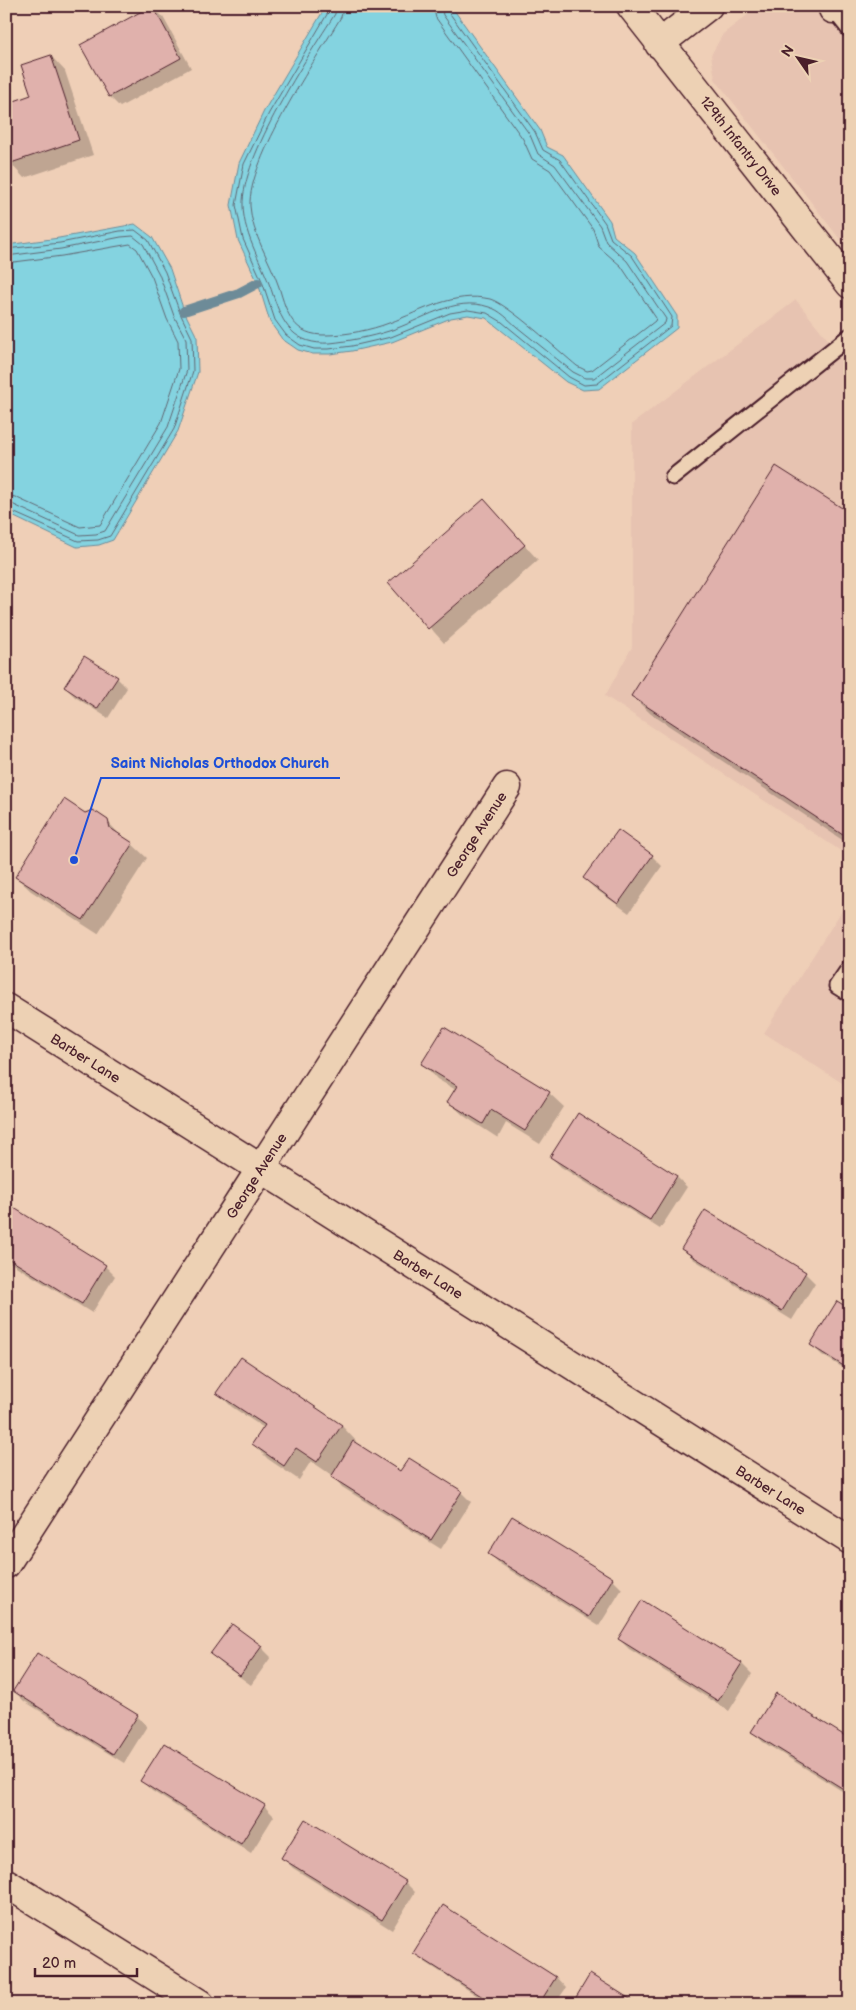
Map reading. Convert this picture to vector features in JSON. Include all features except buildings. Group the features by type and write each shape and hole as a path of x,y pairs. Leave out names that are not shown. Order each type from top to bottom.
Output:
{"street":[{"name":"129th Infantry Drive","path":"631,6 659,44 850,284"},
{"path":"659,44 708,6"},
{"name":"George Avenue","path":"6,1564 507,787"},
{"name":"Barber Lane","path":"6,1008 850,1540"},
{"path":"6,1882 200,2004"}],"lane":[{"path":"834,7 850,30"},
{"path":"673,477 850,336"},
{"path":"850,967 837,986 850,994"}],"shaded area":[{"path":"759,6 850,6 850,252 715,79 711,55 723,34"},
{"path":"796,300 850,367 850,857 605,696 632,647 632,424"},
{"path":"850,898 850,1088 764,1033"}],"water":[{"path":"326,6 451,6 540,130 547,147 563,155 610,221 614,236 635,253 677,316 677,328 599,389 583,390 566,382 486,318 468,315 451,318 392,342 330,354 313,354 298,350 282,339 270,322 258,283 238,240 231,205 239,163 264,111"},
{"path":"135,224 152,237 170,269 184,311 197,337 198,372 178,431 113,540 99,545 77,547 6,513 6,245 59,238"}],"waterway":[{"path":"184,311 239,293 258,283"}],"place":[{"name":"Saint Nicholas Orthodox Church","path":"74,860"}]}
